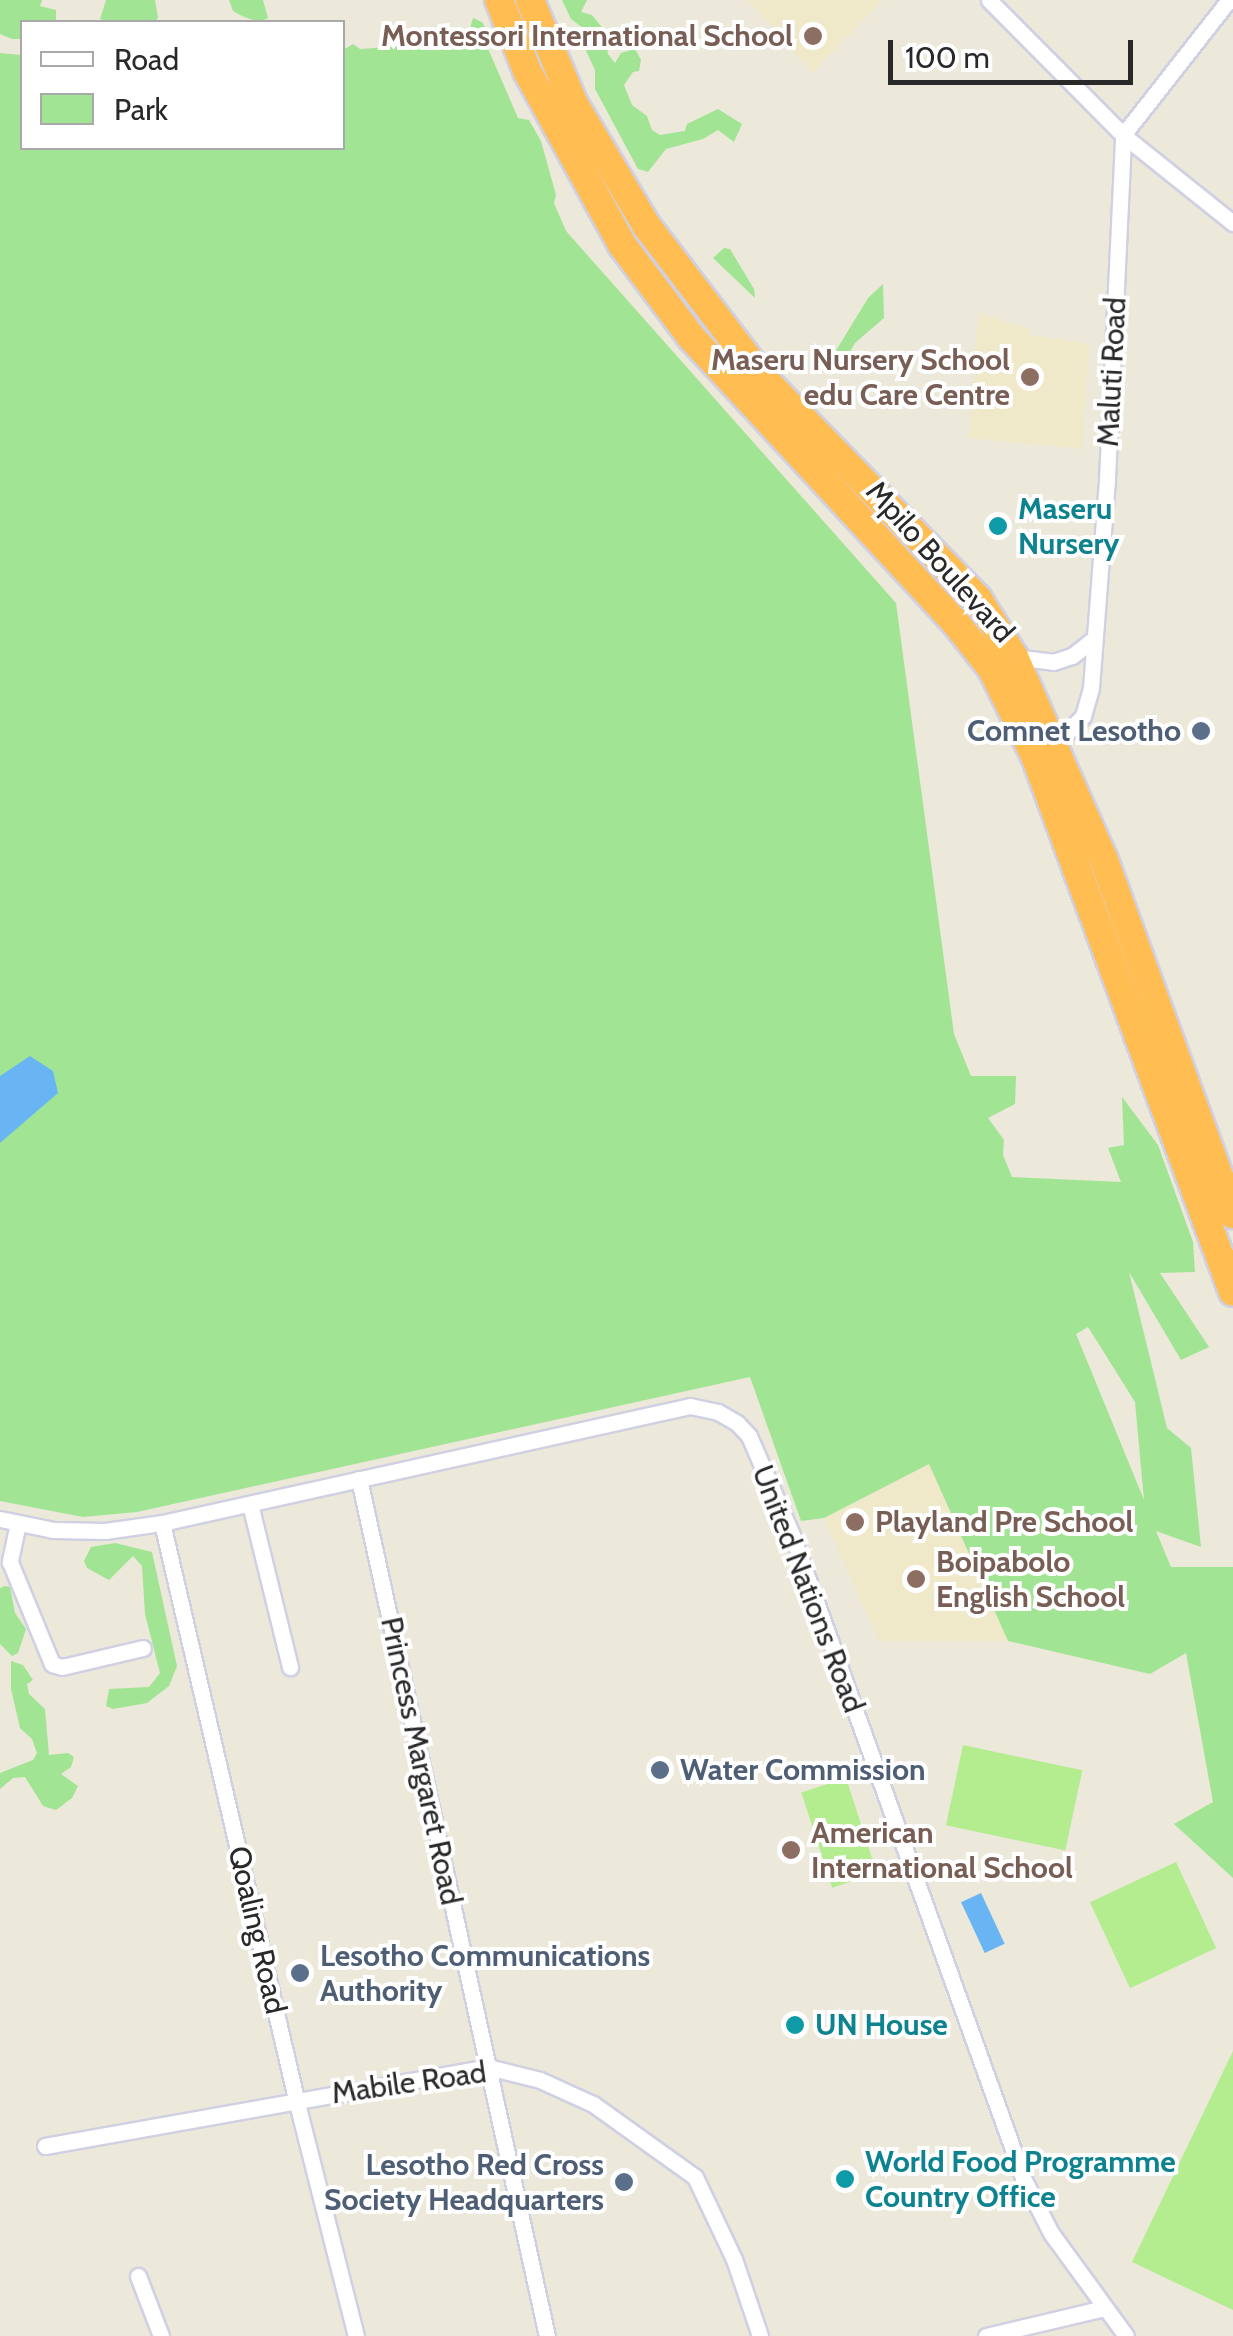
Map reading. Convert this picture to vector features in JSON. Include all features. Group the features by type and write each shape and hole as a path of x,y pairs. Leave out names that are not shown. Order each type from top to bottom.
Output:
{"highway":[{"name":"Mpilo Boulevard","path":"498,0 527,71 622,246 691,337 955,622 992,669 1045,751 1104,860 1233,1214"},
{"name":"Mpilo Boulevard","path":"530,0 574,104 646,225 764,378 978,598 1014,657 1233,1292"}],"street":[{"path":"989,0 1123,135 1233,223"},
{"path":"1123,135 1229,0"},
{"name":"Maluti Road","path":"1045,751 1084,716 1094,639 1107,479 1123,135"},
{"path":"1014,657 1053,662 1072,656 1094,639"},
{"name":"United Nations Road","path":"0,1519 53,1530 104,1531 162,1523 690,1406 718,1412 748,1436 798,1552 1024,2180 1051,2234 1126,2336"},
{"name":"Princess Margaret Road","path":"359,1479 546,2336"},
{"path":"250,1504 290,1667"},
{"path":"18,1523 10,1562 52,1664 62,1667 143,1648"},
{"name":"Qoaling Road","path":"162,1523 296,2100 356,2336"},
{"name":"Mabile Road","path":"45,2146 488,2068 540,2080 594,2104 695,2177 734,2259 760,2336"},
{"path":"138,2276 161,2336"},
{"path":"986,2336 1104,2308"}],"shaded area":[{"name":"Montessori International School","path":"748,0 883,0 812,73"},
{"name":"Maseru Nursery School edu Care Centre","path":"978,313 1030,329 1030,335 1089,344 1083,449 969,438"},
{"name":"Boipabolo English School","path":"929,1464 1008,1641 879,1641 824,1518"}],"green space":[{"path":"0,0 42,0 40,6 56,10 56,20 20,20 20,39 0,34"},
{"path":"106,0 155,0 157,20 100,19"},
{"path":"229,0 263,0 268,18 253,20 233,11"},
{"path":"562,0 587,0 581,12 592,15 605,31 608,54 615,63 621,53 635,49 641,60 639,71 633,72 624,85 632,105 647,116 652,130 660,135 685,131 687,124 718,109 742,124 734,142 718,130 703,139 666,149 648,172 638,169 595,89 595,70 583,44 583,28 571,19"},
{"path":"473,18 482,22 491,37 486,44 518,118 529,120 541,141 556,195 554,203 566,231 896,603 954,1034 971,1076 1016,1076 1015,1104 988,1118 1004,1140 1003,1155 1012,1177 1121,1182 1108,1148 1124,1145 1122,1097 1158,1145 1193,1242 1195,1272 1160,1273 1209,1347 1181,1360 1129,1272 1167,1428 1191,1448 1201,1547 1156,1531 1171,1567 1233,1567 1233,1878 1174,1824 1213,1802 1186,1653 1150,1674 1008,1641 929,1464 824,1518 801,1521 750,1377 137,1512 83,1517 0,1501 0,53 20,55 20,150 345,150 345,49 353,44 360,49 466,42","holes":["1088,1327 1135,1402 1144,1500 1076,1334"]},
{"path":"724,248 730,249 754,289 755,298 713,258"},
{"path":"883,284 884,318 855,343 839,372 826,367 868,298"},
{"path":"115,1543 152,1552 177,1666 169,1686 147,1703 113,1709 106,1706 109,1689 149,1687 160,1673 145,1614 142,1566 133,1556 109,1580 87,1568 84,1561 91,1547"},
{"path":"10,1587 15,1613 26,1629 18,1653 12,1656 0,1644 0,1588"},
{"path":"11,1661 23,1665 33,1680 27,1684 29,1694 45,1709 49,1755 68,1753 74,1757 71,1767 61,1774 78,1786 72,1798 56,1810 43,1806 25,1777 13,1778 0,1789 0,1773 33,1760 37,1753 32,1739 20,1728 11,1689"},
{"path":"963,1745 1082,1770 1065,1851 946,1825"},
{"path":"846,1778 877,1873 832,1888 801,1793"},
{"path":"1176,1862 1216,1948 1130,1988 1090,1902"},
{"path":"1233,2051 1233,2310 1132,2262"}],"water":[{"path":"30,1056 53,1071 58,1093 0,1143 0,1076"},
{"path":"981,1893 1005,1944 985,1953 961,1902"}],"place":[{"name":"Montessori International School","path":"813,36"},
{"name":"Maseru Nursery School edu Care Centre","path":"1030,377"},
{"name":"Maseru Nursery","path":"998,526"},
{"name":"Comnet Lesotho","path":"1201,731"},
{"name":"Playland Pre School","path":"855,1522"},
{"name":"Boipabolo English School","path":"916,1579"},
{"name":"Water Commission","path":"660,1770"},
{"name":"American International School","path":"791,1850"},
{"name":"Lesotho Communications Authority","path":"300,1973"},
{"name":"UN House","path":"795,2025"},
{"name":"World Food Programme Country Office","path":"845,2179"},
{"name":"Lesotho Red Cross Society Headquarters","path":"624,2182"}]}
